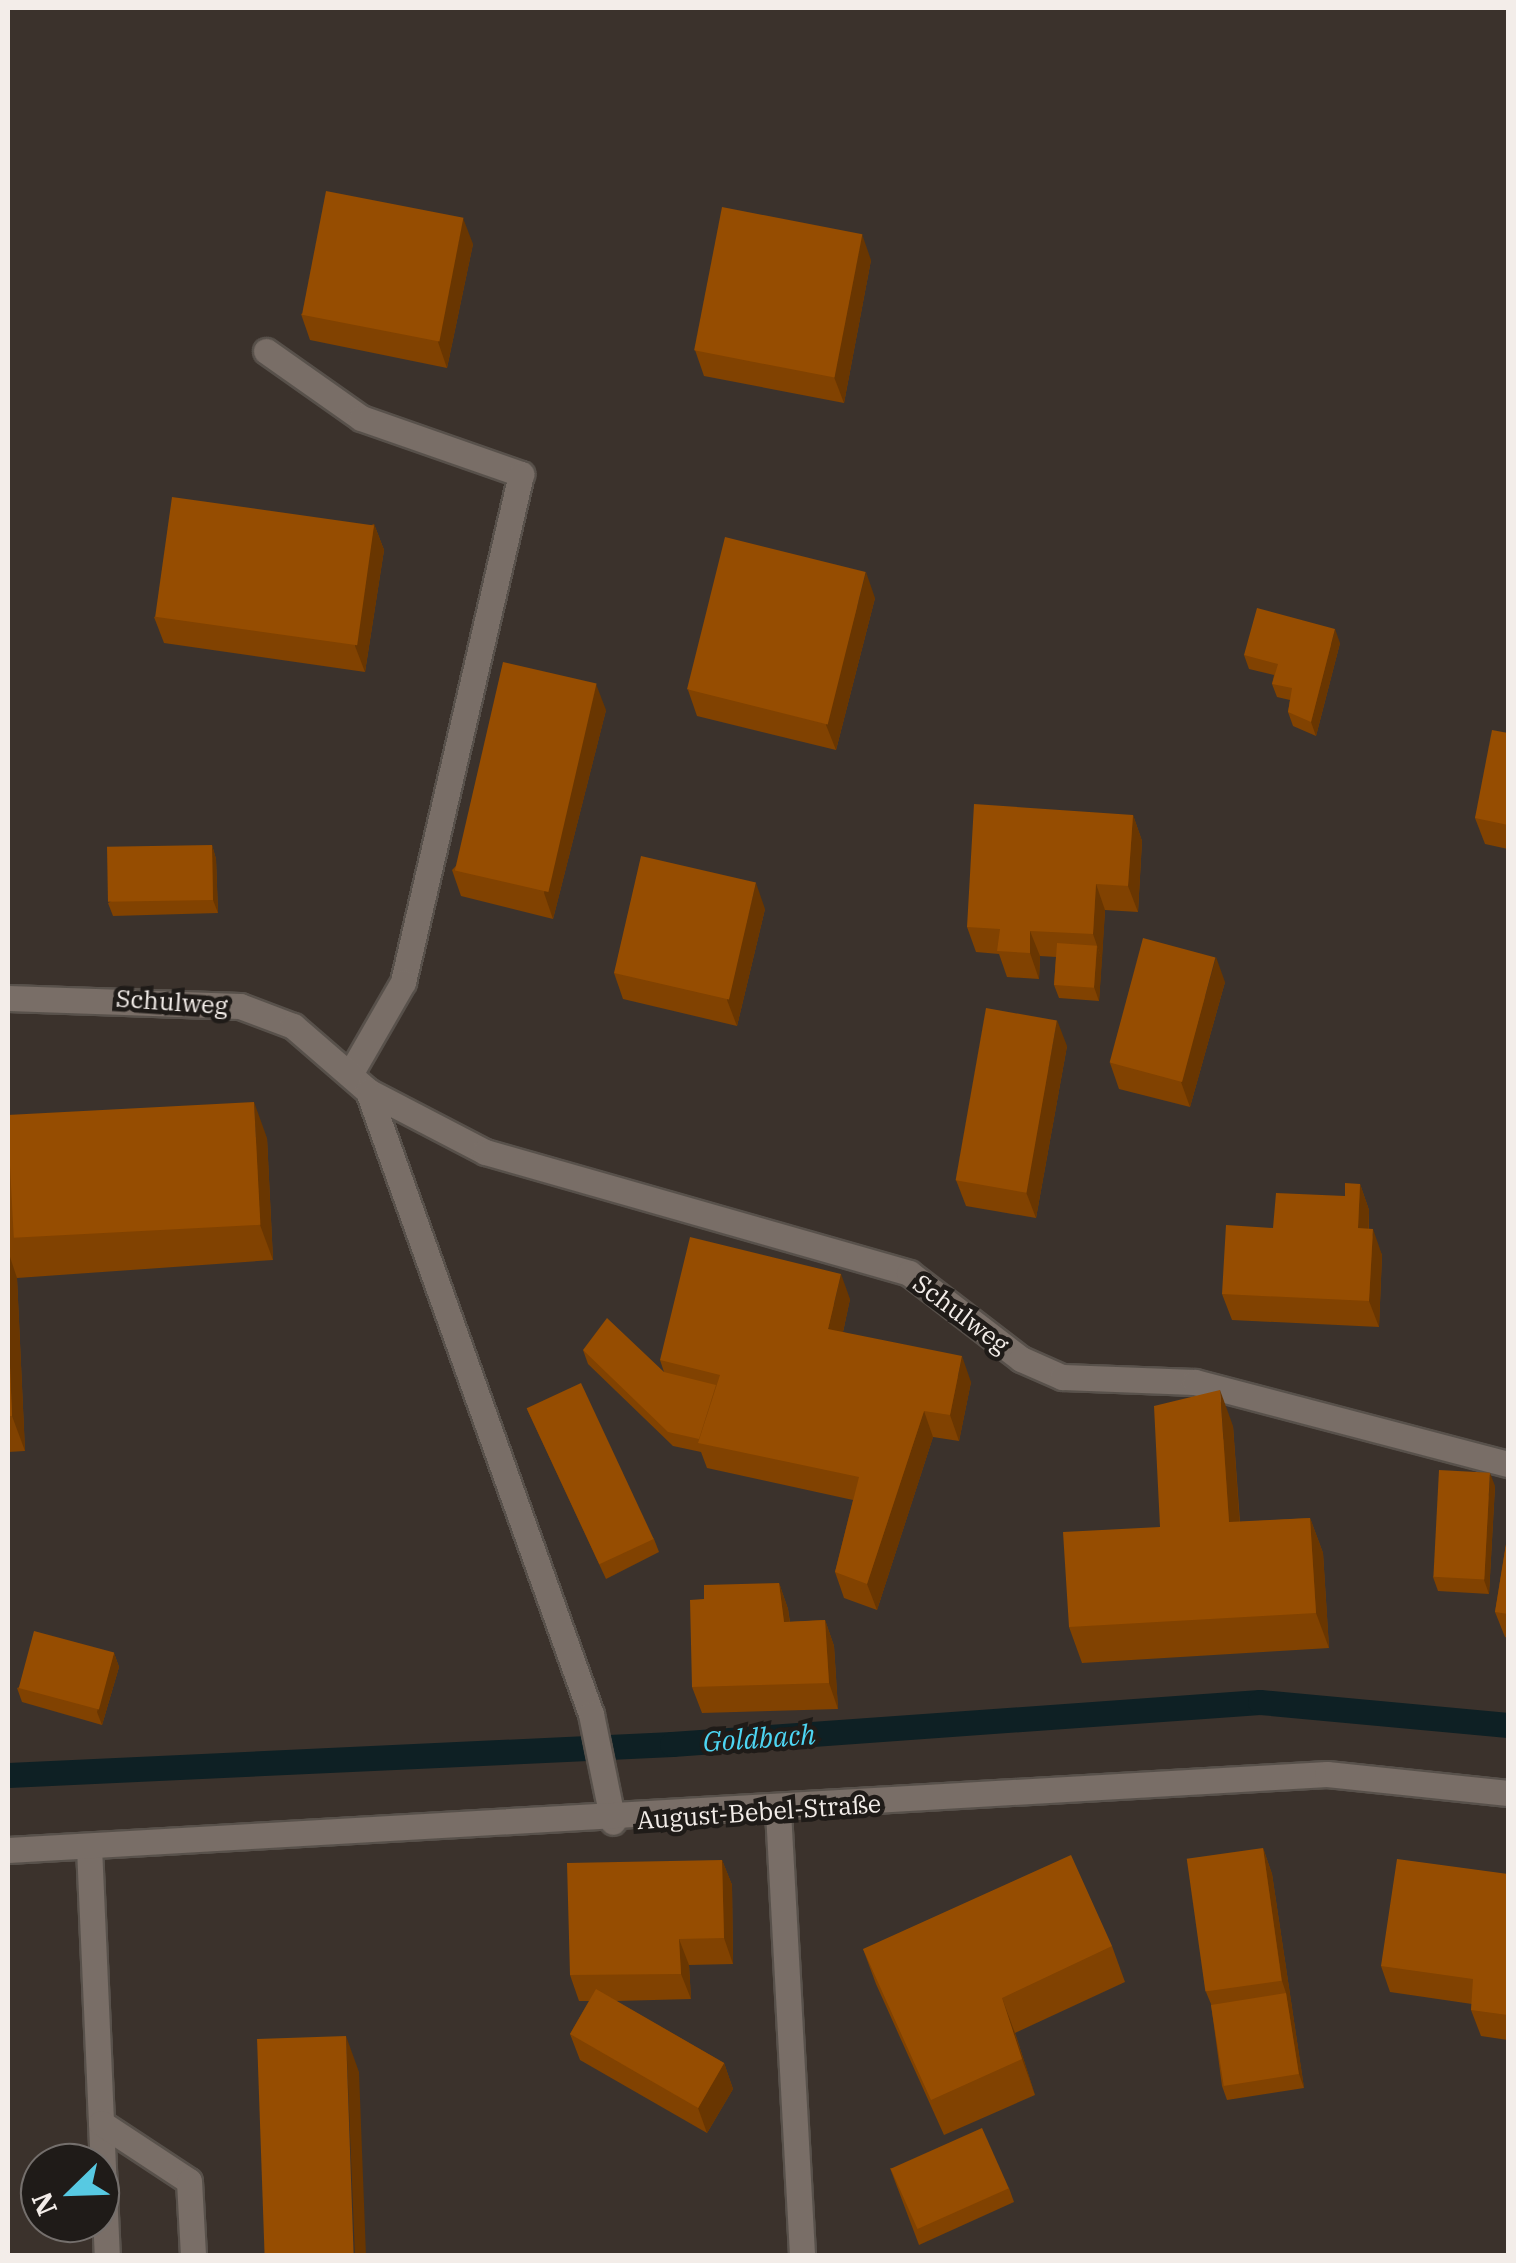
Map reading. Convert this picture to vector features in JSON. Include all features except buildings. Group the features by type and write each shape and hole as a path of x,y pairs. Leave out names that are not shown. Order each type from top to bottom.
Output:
{"street":[{"path":"266,351 361,418 521,474 403,982 359,1083"},
{"name":"Schulweg","path":"8,998 240,1006 294,1026 359,1083 485,1152 910,1273 1021,1359 1062,1377 1194,1382 1508,1464"},
{"name":"Schulweg","path":"359,1083 591,1714 612,1822"},
{"name":"August-Bebel-Straße","path":"8,1850 612,1822 1326,1774 1508,1793"},
{"path":"778,1811 802,2256"},
{"path":"89,1848 107,2256"},
{"path":"101,2123 189,2181 193,2256"}],"waterway":[{"name":"Goldbach","path":"8,1775 672,1744 1260,1702 1508,1725"}]}
